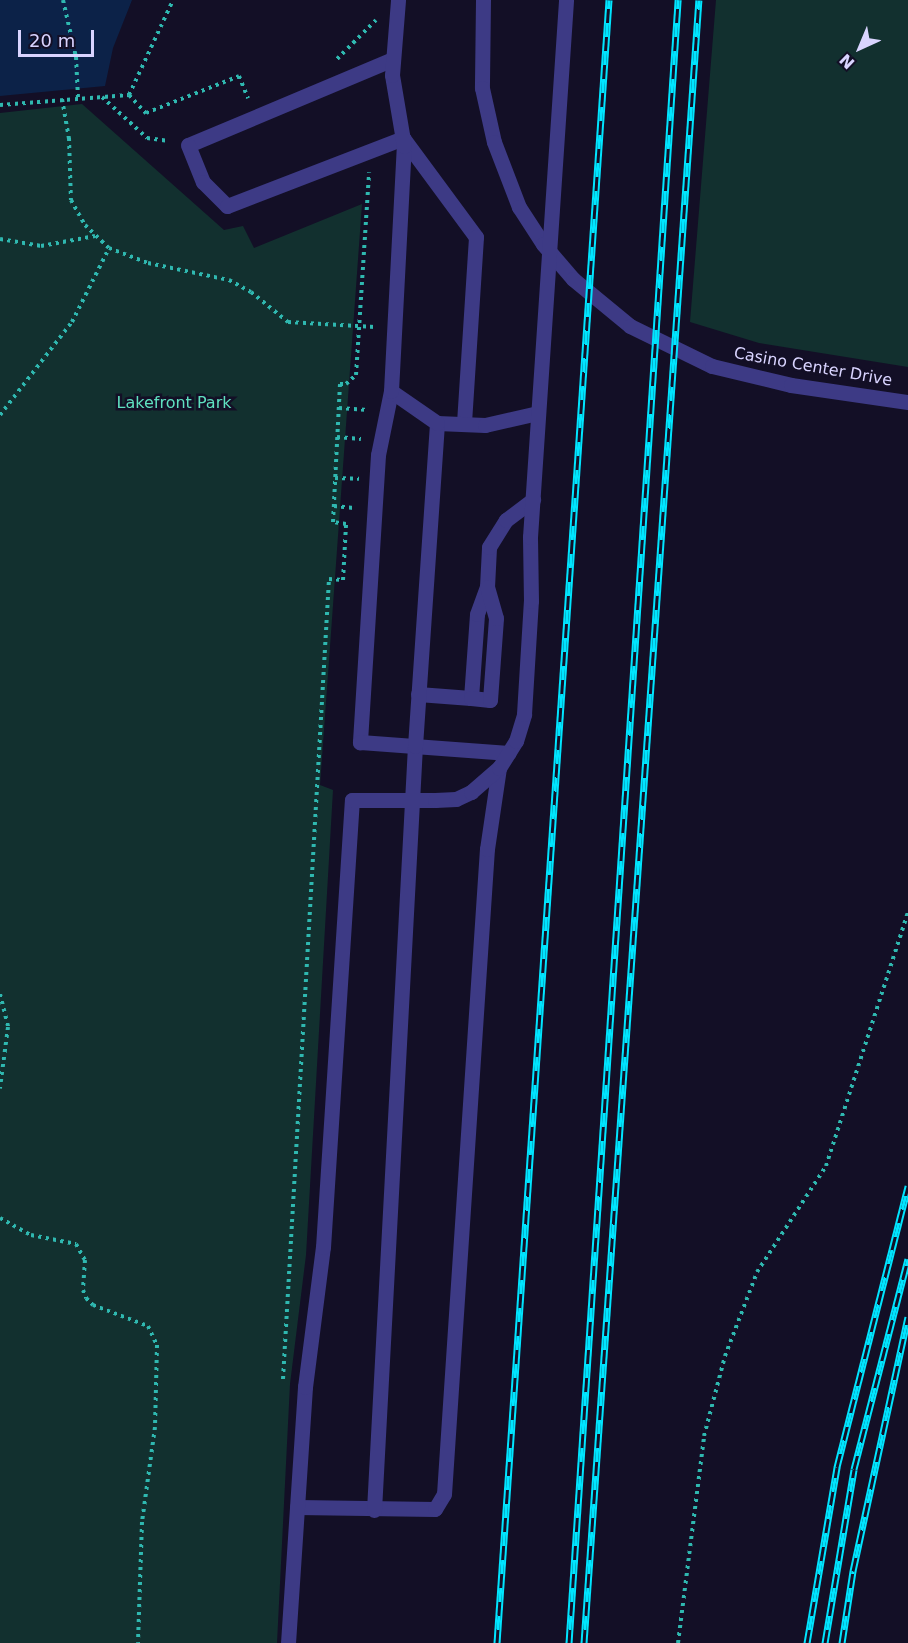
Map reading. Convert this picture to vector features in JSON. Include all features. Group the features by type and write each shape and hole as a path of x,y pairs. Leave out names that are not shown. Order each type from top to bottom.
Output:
{"street":[{"path":"398,0 392,75 403,138 391,391 378,455 360,742 509,753"},
{"name":"Casino Center Drive","path":"483,0 482,88 494,142 519,207 543,244 573,279 630,327 712,366 791,385 908,402"},
{"path":"288,1643 305,1387 323,1247 352,800 456,799 487,782 499,768 509,753 524,714 538,413 566,0"},
{"path":"393,59 188,145 202,182 227,206 403,138"},
{"path":"403,138 476,237 464,424"},
{"path":"391,391 437,423 495,424 538,413"},
{"path":"374,1510 418,694 437,423"},
{"path":"418,694 471,698 477,614 487,586 489,547 495,532 533,500"},
{"path":"297,1507 374,1510 435,1509 444,1494 487,849 499,768"}],"path":[{"path":"63,0 76,57 78,98"},
{"path":"129,95 173,0"},
{"path":"333,63 380,16"},
{"path":"129,95 146,113 238,76 249,100 260,96"},
{"path":"0,105 129,95"},
{"path":"101,97 147,138 188,145"},
{"path":"63,99 69,138 68,189 76,213 95,236 109,248 148,263 229,280 251,292 288,322 394,328"},
{"path":"283,1387 329,579 343,580 346,535 346,524 333,522 340,384 346,384 356,375 370,150"},
{"path":"0,239 41,246 95,236"},
{"path":"0,415 72,322 109,248"},
{"path":"339,408 387,412"},
{"path":"678,1643 704,1436 725,1356 757,1272 826,1166 908,912"},
{"path":"0,994 8,1028 0,1088"},
{"path":"0,1218 31,1235 76,1244 85,1260 83,1290 86,1298 93,1305 148,1326 157,1345 155,1426 142,1522 138,1643"}],"green space":[{"path":"716,0 908,0 908,367 759,343 690,322"},
{"name":"Lakefront Park","path":"82,104 224,230 243,226 254,248 362,204 320,785 333,790 306,1255 290,1384 277,1643 0,1643 0,113"}],"water":[{"path":"0,0 132,0 113,48 105,86 0,96"}],"railway":[{"path":"497,1643 609,0"},
{"path":"569,1643 678,0"},
{"path":"584,1643 699,0"},
{"path":"807,1643 837,1467 908,1186"},
{"path":"825,1643 854,1469 908,1259"},
{"path":"842,1643 853,1571 908,1317"}]}
